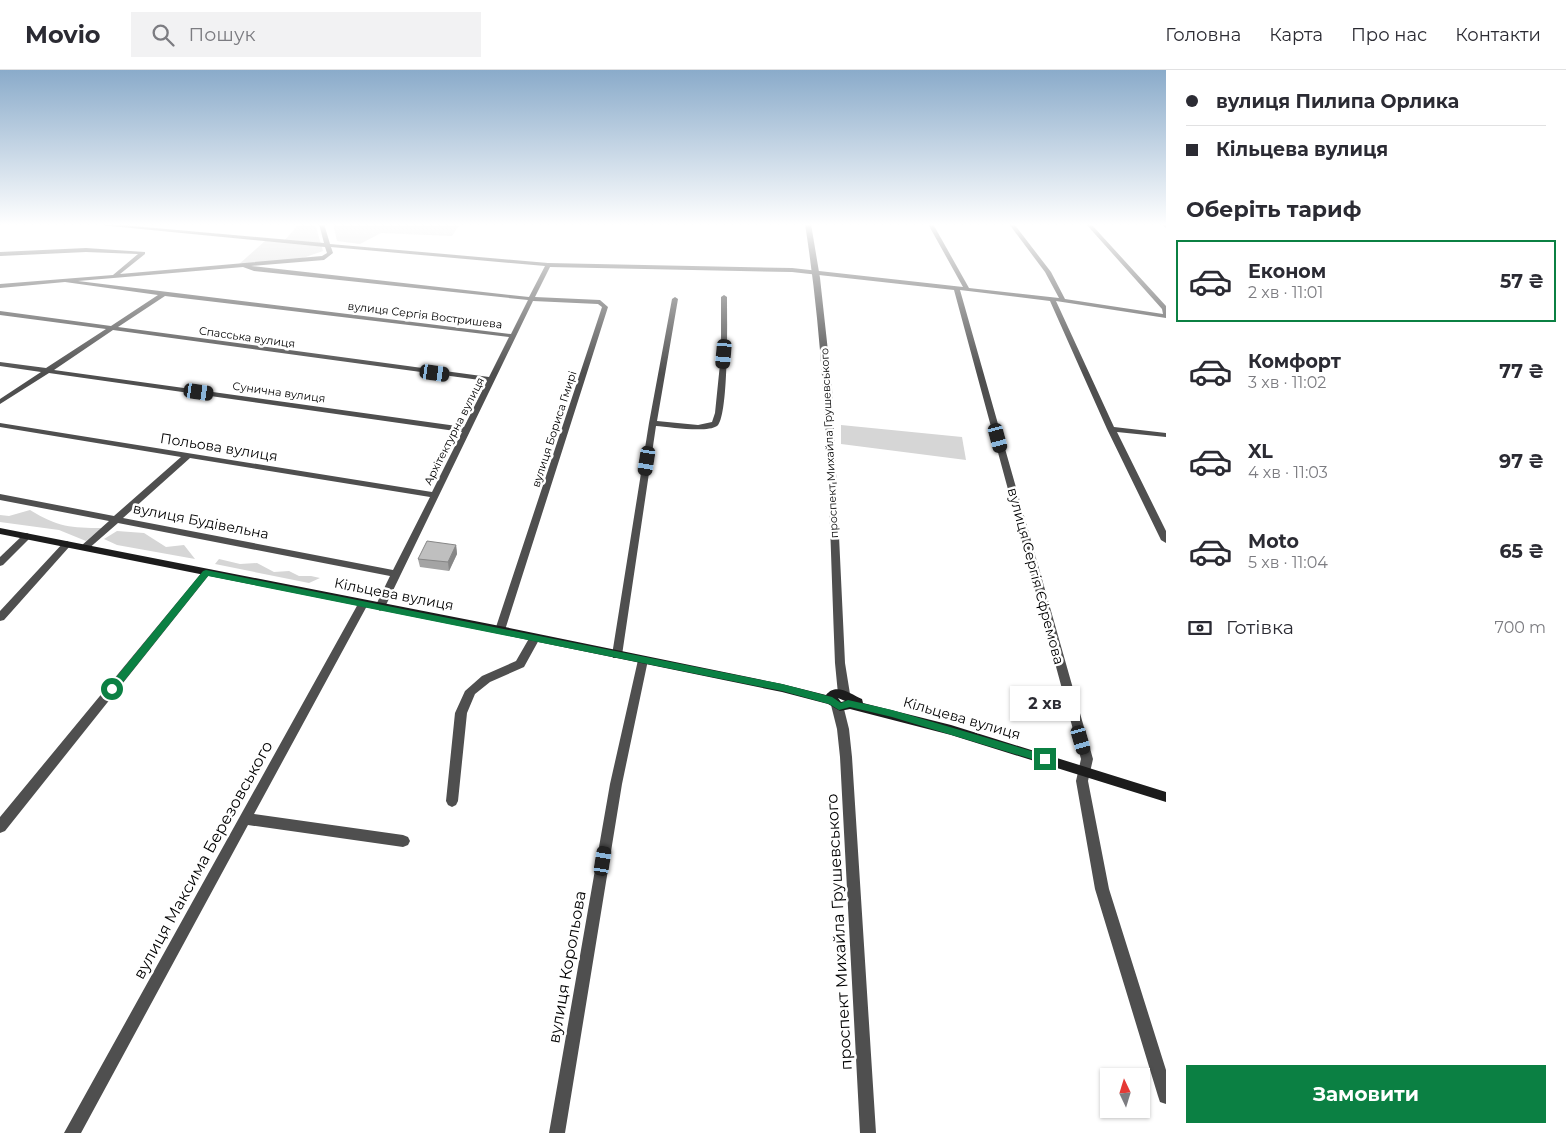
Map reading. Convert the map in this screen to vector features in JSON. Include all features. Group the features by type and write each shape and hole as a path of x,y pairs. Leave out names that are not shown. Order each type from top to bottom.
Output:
{"main road":[{"name":"Кільцева вулиця","path":"0,531 500,630 840,700 1083,770 1166,797"}],"street":[{"path":"113,277 117,274"},
{"path":"0,286 150,274"},
{"path":"297,274 531,299"},
{"name":"Архітектурна вулиця","path":"380,607 544,274"},
{"name":"проспект Михайла Грушевського","path":"816,274 824,325 830,426 840,700 854,874 868,1133"},
{"path":"830,274 1052,299 1166,315 1165,309 1133,274"},
{"path":"959,274 968,289"},
{"path":"1049,274 1063,301"},
{"name":"вулиця Сергія Востришева","path":"67,281 83,285 513,336"},
{"name":"вулиця Сергія Єфремова","path":"956,288 1087,759 1082,781 1102,889 1166,1096"},
{"path":"0,402 164,294"},
{"path":"653,423 698,426 715,424 719,413 724,354 724,297"},
{"name":"вулиця Бориса Гмирі","path":"500,630 605,307 600,302 531,299"},
{"path":"617,655 653,423 675,299"},
{"path":"1052,299 1111,429 1166,540"},
{"name":"Спасська вулиця","path":"0,313 492,380"},
{"name":"Сунична вулиця","path":"0,364 466,430"},
{"name":"Польова вулиця","path":"0,424 434,495"},
{"path":"1111,429 1166,436"},
{"path":"84,548 187,456"},
{"name":"вулиця Будівельна","path":"0,498 396,574"},
{"path":"0,562 26,536"},
{"path":"0,617 67,544"},
{"path":"0,827 206,573"},
{"name":"вулиця Максима Березовського","path":"72,1133 363,604"},
{"path":"452,801 461,713 471,691 486,679 520,664 534,638"},
{"name":"вулиця Корольова","path":"557,1133 616,784 643,660"},
{"path":"246,819 403,842"}],"shaded area":[{"path":"841,425 962,437 966,460 841,444"},
{"path":"30,510 49,520 65,525 82,528 102,528 86,541 59,530 0,522 0,515 9,516"},
{"path":"117,531 144,533 166,547 184,545 195,559 117,545 104,539"},
{"path":"219,559 240,564 257,563 274,572 289,571 299,576 320,578 309,583 215,564"}],"building":[{"path":"427,541 456,545 448,562 418,559"}],"route":[{"path":"112,689 206,573 500,630 782,688 832,701 839,706 848,704 892,714 1045,759"}]}
